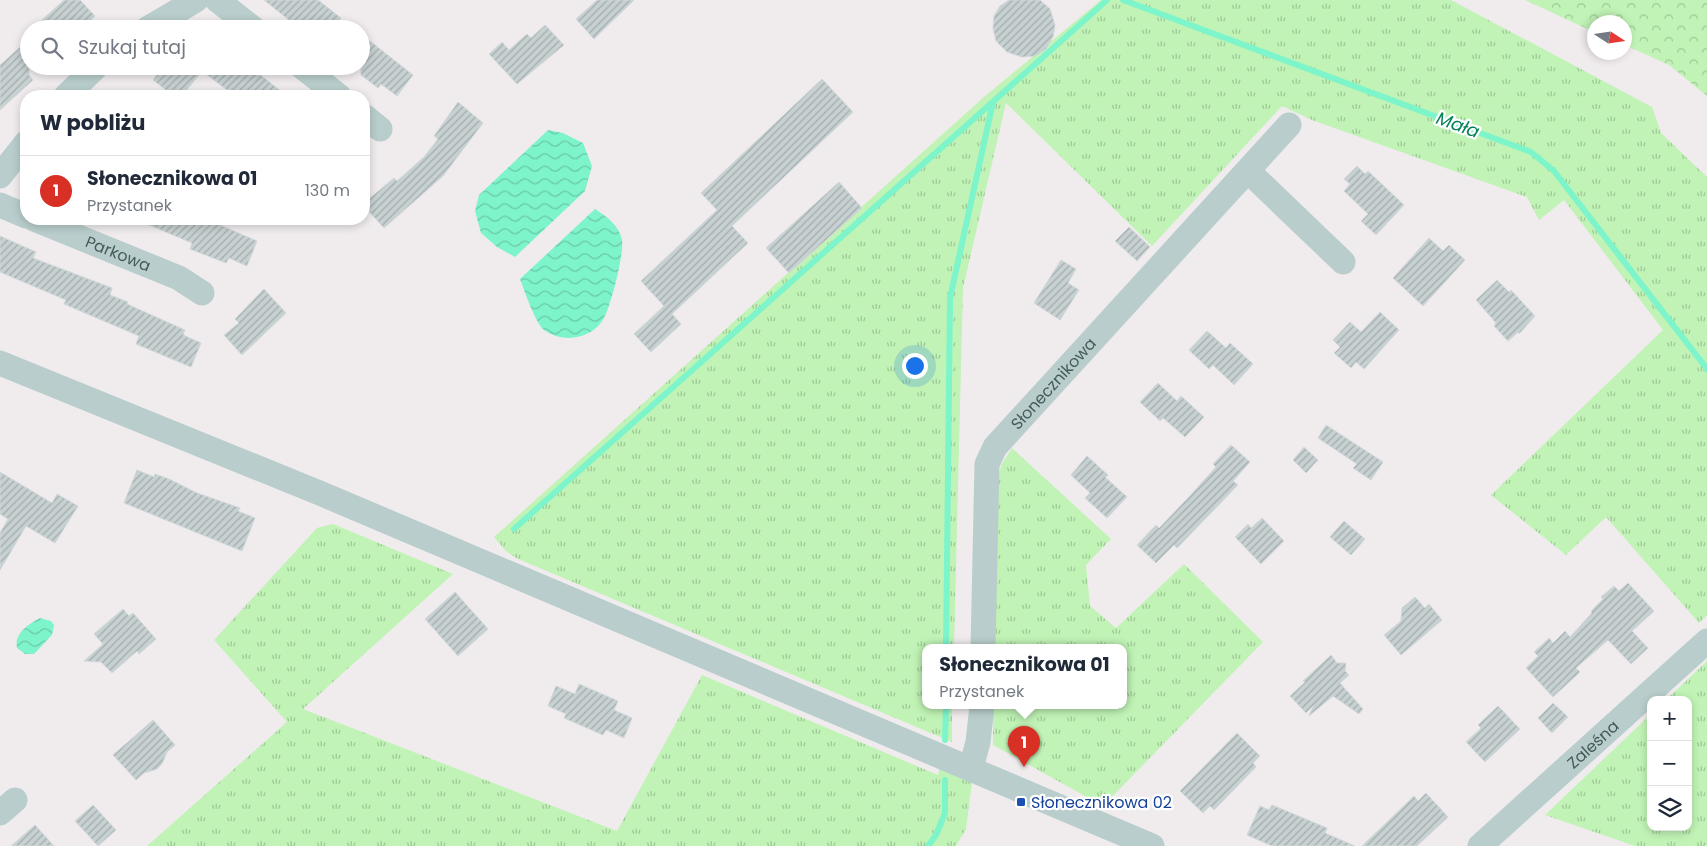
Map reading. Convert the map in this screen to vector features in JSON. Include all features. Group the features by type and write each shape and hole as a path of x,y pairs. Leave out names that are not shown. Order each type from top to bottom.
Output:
{"street":[{"path":"162,20 196,0"},
{"path":"217,0 243,20"},
{"path":"72,90 88,75"},
{"path":"312,75 331,90"},
{"name":"Słonecznikowa","path":"983,644 987,464 995,447 1289,125"},
{"path":"0,176 20,151"},
{"path":"1248,172 1343,262"},
{"path":"0,205 20,213"},
{"name":"Parkowa","path":"49,225 179,278 202,293"},
{"path":"0,363 322,494 1152,846"},
{"name":"Zaleśna","path":"1480,846 1707,641"},
{"path":"971,768 978,742 982,709"}],"green space":[{"path":"1101,0 1451,0 1652,107 1661,133 1707,177 1707,615 1699,623 1606,517 1566,555 1491,495 1663,330 1564,200 1539,220 1527,197 1312,120 1282,106 1152,246 1006,103 963,288 954,644 922,644 922,709 952,709 952,742 516,558 506,551 494,537 984,97"},
{"path":"1525,0 1707,0 1707,96 1669,65 1632,48 1632,15 1587,15 1587,29"},
{"path":"1012,448 1111,539 1086,565 1090,606 1116,628 1184,564 1263,642 1103,806 993,745 993,709 1127,709 1127,644 994,644 996,492 1001,465"},
{"path":"333,524 453,574 303,709 617,831 702,675 938,775 940,766 972,782 966,829 956,846 147,846 287,722 214,640 317,528"},
{"path":"1707,661 1707,846 1635,846 1545,815 1647,718 1647,831 1692,831 1692,696 1670,696"}],"water":[{"path":"548,130 563,133 583,143 592,166 585,191 515,257 497,247 481,233 475,211 479,195"},
{"path":"595,209 608,218 615,226 622,240 621,257 613,292 604,318 593,331 577,337 560,337 541,327 530,306 520,279"},
{"path":"40,618 51,621 54,625 52,635 34,654 25,654 17,648 20,633"}],"building":[{"path":"64,0 80,0 95,16 91,20 42,20"},
{"path":"264,0 318,0 341,18 339,20 289,20"},
{"path":"597,0 634,0 594,39 576,19"},
{"path":"1009,0 1040,0 1050,9 1055,25 1053,37 1046,49 1035,56 1022,57 1007,52 996,41 993,28 994,16 1000,6"},
{"path":"545,25 564,45 517,84 489,54 502,42 509,50 527,34 531,38"},
{"path":"370,41 413,75 397,96 381,84 378,88 361,75 370,75"},
{"path":"20,47 20,75 29,75 33,80 0,110 0,65"},
{"path":"157,75 199,75 187,90 166,90 153,80"},
{"path":"207,75 260,75 279,90 227,90"},
{"path":"822,79 853,112 732,226 748,243 672,314 681,324 651,352 634,334 664,306 641,281 717,210 701,193"},
{"path":"458,102 483,123 443,176 384,228 370,213 370,198 394,178 397,181 424,157 438,139 434,136"},
{"path":"1357,166 1365,174 1368,171 1404,205 1376,235 1361,221 1368,214 1344,191 1350,184 1344,179"},
{"path":"839,182 862,208 789,273 766,248"},
{"path":"149,225 220,225 257,241 247,266 229,258 226,263 190,249 192,243"},
{"path":"1129,227 1150,247 1137,261 1115,241"},
{"path":"0,236 36,252 33,258 112,288 110,295 185,330 183,335 201,343 191,367 136,344 139,336 64,304 66,300 0,272"},
{"path":"1429,238 1443,251 1449,245 1465,260 1423,306 1393,278"},
{"path":"1061,260 1076,269 1068,283 1079,290 1060,320 1034,303"},
{"path":"1497,280 1509,292 1511,290 1535,316 1520,333 1517,333 1508,341 1494,326 1496,323 1476,300"},
{"path":"264,289 286,313 242,355 224,335 239,323 235,319"},
{"path":"1380,312 1399,330 1364,369 1356,362 1351,368 1334,353 1340,347 1333,340 1350,322 1361,332"},
{"path":"1207,331 1226,348 1230,343 1253,364 1234,385 1213,365 1209,369 1189,350"},
{"path":"1158,383 1177,401 1181,396 1204,417 1185,437 1163,418 1160,421 1140,402"},
{"path":"1326,425 1383,462 1371,480 1353,468 1357,464 1318,438"},
{"path":"1231,445 1250,462 1233,481 1238,485 1177,548 1174,545 1156,563 1137,545 1156,525 1159,528 1187,499 1216,467 1213,464"},
{"path":"1304,447 1318,460 1306,473 1293,460"},
{"path":"1087,456 1108,475 1105,477 1127,497 1107,518 1085,498 1090,493 1071,475"},
{"path":"137,470 154,477 155,474 169,479 197,493 240,508 238,511 255,518 242,551 124,503"},
{"path":"0,472 52,503 57,494 78,506 55,543 26,526 0,570 0,533 8,519 0,514"},
{"path":"1262,518 1284,541 1261,564 1235,537 1248,524 1251,528"},
{"path":"1344,521 1365,539 1351,555 1330,537"},
{"path":"1628,583 1654,611 1632,631 1648,648 1631,664 1608,640 1576,668 1580,672 1553,697 1526,668 1538,656 1534,652 1549,638 1553,643 1565,631 1570,637 1603,599 1601,597 1614,586 1619,591"},
{"path":"455,592 488,629 458,656 425,619"},
{"path":"1415,597 1425,608 1429,604 1442,620 1401,655 1384,635 1401,621 1402,608"},
{"path":"123,609 129,616 133,613 156,639 139,654 137,651 112,673 101,662 84,661 103,644 94,634"},
{"path":"1331,655 1337,663 1346,663 1345,671 1349,675 1340,683 1363,709 1359,714 1333,696 1309,716 1313,706 1306,713 1290,696"},
{"path":"579,684 618,701 614,710 632,718 624,738 606,730 603,735 564,718 566,714 548,706 556,686 575,694"},
{"path":"1553,703 1568,717 1552,733 1538,718"},
{"path":"1498,706 1520,729 1485,762 1466,742 1481,728 1478,725"},
{"path":"153,720 175,745 167,752 162,764 157,769 144,773 136,780 113,755"},
{"path":"1237,733 1260,756 1253,763 1256,767 1214,810 1210,806 1203,813 1180,791"},
{"path":"1426,793 1448,817 1417,846 1362,846 1414,796 1418,801"},
{"path":"93,805 116,830 98,846 75,821"},
{"path":"1272,805 1327,828 1325,833 1355,846 1272,846 1247,835 1260,806 1269,810"},
{"path":"35,825 54,846 11,846"}],"waterway":[{"path":"514,529 1107,0"},
{"name":"Mała","path":"1123,0 1531,152 1554,171 1707,369"},
{"path":"946,644 950,298 993,102"},
{"path":"945,740 946,709"},
{"path":"928,846 936,835 945,813 945,780"}],"place":[{"name":"Słonecznikowa 01","path":"1024,767"},
{"name":"Słonecznikowa 02","path":"1021,802"}]}
